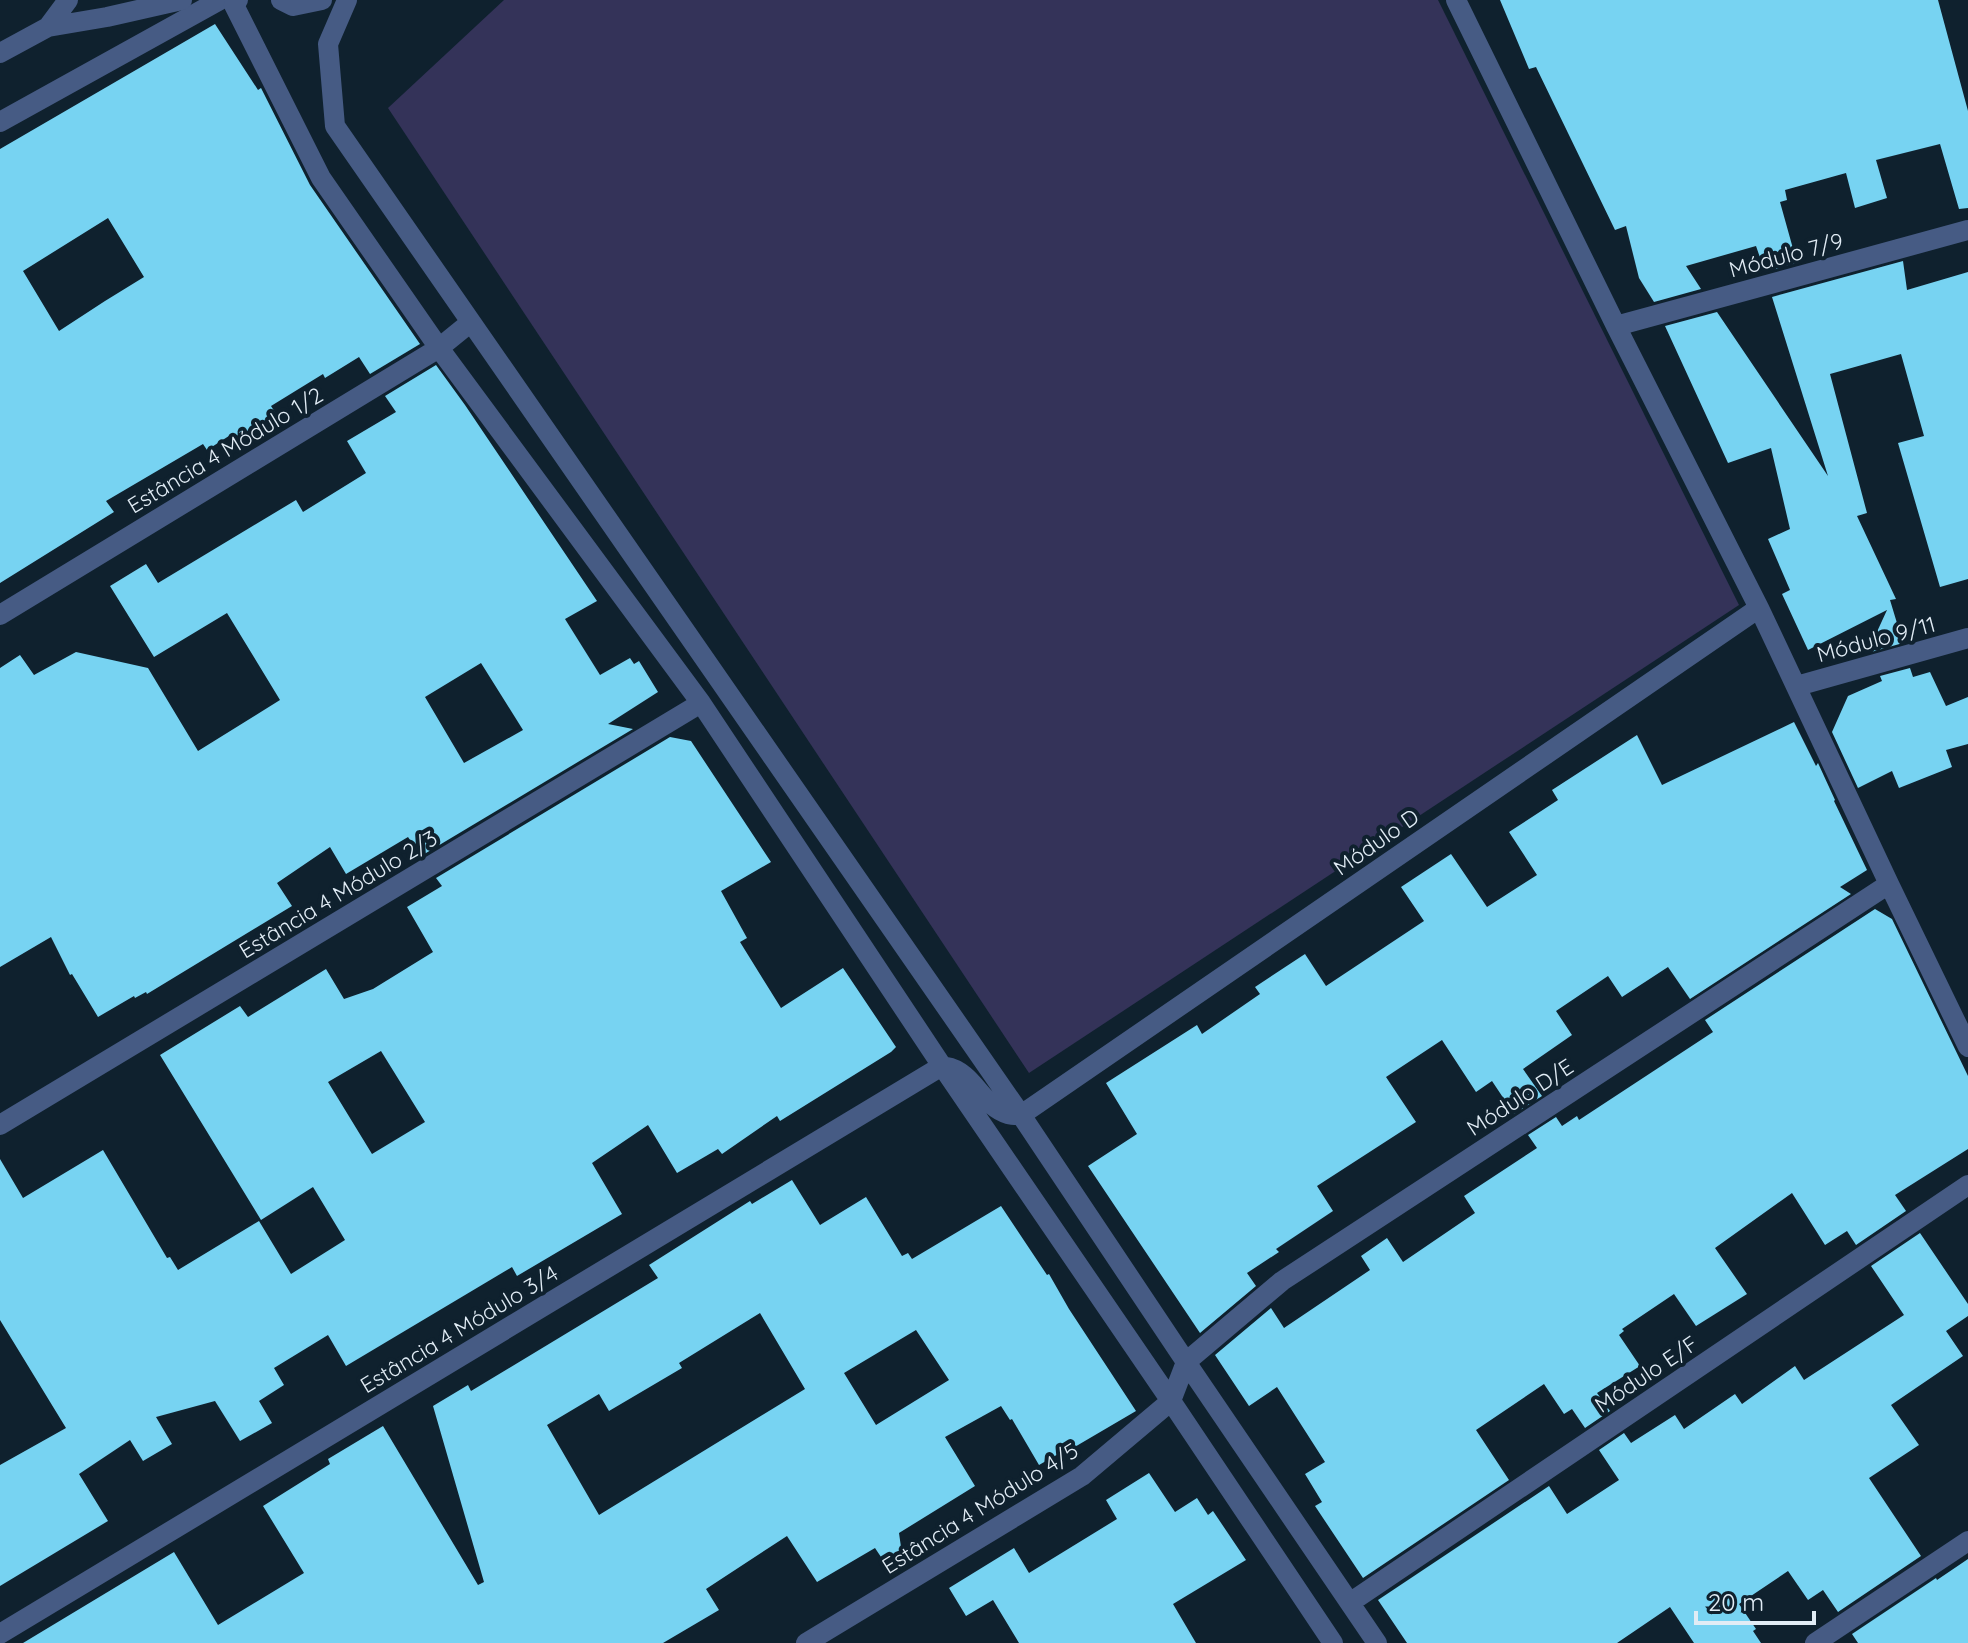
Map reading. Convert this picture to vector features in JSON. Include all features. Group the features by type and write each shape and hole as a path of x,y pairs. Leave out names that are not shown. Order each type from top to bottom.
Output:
{"street":[{"path":"48,27 68,0"},
{"path":"0,53 48,27 182,0"},
{"path":"0,122 220,0"},
{"path":"238,0 234,5 321,178 439,348 701,703 942,1066 1333,1643"},
{"path":"281,0 293,6 322,0"},
{"path":"347,0 328,44 335,126 1021,1115 1377,1643"},
{"path":"1456,0 1759,608 1968,1047"},
{"name":"Módulo 7/9","path":"1616,326 1968,230"},
{"name":"Estância 4 Módulo 1/2","path":"0,615 439,348 471,322"},
{"name":"Módulo D","path":"1021,1115 1759,608"},
{"name":"Módulo 9/11","path":"1797,686 1968,638"},
{"name":"Estância 4 Módulo 2/3","path":"0,1125 701,703"},
{"name":"Módulo D/E","path":"1186,1362 1282,1281 1889,884"},
{"path":"942,1066 959,1071 997,1108 1007,1114 1021,1115"},
{"name":"Estância 4 Módulo 3/4","path":"0,1634 942,1066"},
{"name":"Módulo E/F","path":"1351,1602 1968,1185"},
{"path":"1171,1401 1186,1362"},
{"name":"Estância 4 Módulo 4/5","path":"806,1643 1082,1476 1171,1401"},
{"path":"1815,1643 1968,1541"}],"shaded area":[{"path":"504,0 1438,0 1739,605 1029,1073 388,108"}],"building":[{"path":"1500,0 1938,0 1968,111 1968,208 1959,209 1940,144 1876,160 1887,198 1855,208 1846,173 1785,190 1787,200 1780,202 1797,263 1765,272 1756,246 1686,266 1701,289 1654,302 1639,278 1626,226 1615,230 1536,67 1529,69"},
{"path":"215,24 258,90 261,88 310,185 420,344 370,374 359,357 325,378 323,374 271,406 276,414 256,427 235,438 232,434 207,450 203,444 106,501 114,512 0,583 0,149","holes":["108,218 144,277 59,331 23,271"]},
{"path":"1903,261 1907,290 1968,272 1968,579 1940,587 1898,443 1924,436 1901,354 1830,374 1867,513 1857,516 1896,599 1890,600 1903,643 1871,652 1870,647 1887,610 1808,650 1782,594 1790,590 1768,539 1790,529 1771,448 1728,463 1665,326 1717,312 1828,476 1772,297"},
{"path":"436,365 597,601 565,619 600,675 630,658 634,664 639,661 658,692 608,724 633,729 421,856 408,837 346,874 330,847 277,883 292,906 147,994 134,996 98,1017 70,975 51,937 0,967 0,668 20,655 34,675 76,652 148,668 198,751 280,700 227,613 154,657 110,586 146,564 158,583 296,500 303,512 366,473 347,441 396,412 385,396","holes":["481,663 523,730 464,763 425,697"]},
{"path":"1910,668 1913,677 1930,672 1946,706 1968,697 1968,744 1946,750 1952,767 1899,788 1892,771 1858,788 1832,732 1848,696 1882,681 1880,676"},
{"path":"1794,722 1816,766 1818,763 1867,870 1840,887 1851,894 1690,999 1668,967 1622,997 1608,976 1556,1011 1572,1035 1523,1069 1542,1096 1514,1114 1492,1081 1476,1092 1442,1040 1386,1077 1416,1122 1317,1186 1333,1211 1276,1249 1279,1252 1247,1273 1256,1286 1200,1333 1088,1166 1137,1134 1106,1083 1197,1025 1202,1034 1260,994 1255,987 1305,954 1326,986 1424,921 1401,887 1451,854 1487,907 1537,875 1509,832 1558,800 1552,790 1637,735 1662,785"},
{"path":"670,737 691,741 771,862 721,891 747,938 740,942 781,1008 843,968 896,1047 780,1121 777,1116 722,1154 718,1149 677,1173 648,1125 592,1163 622,1214 517,1276 512,1267 346,1366 328,1335 274,1368 284,1385 259,1401 272,1423 240,1441 215,1401 156,1417 172,1444 143,1461 130,1440 79,1474 108,1521 0,1586 0,1465 66,1428 0,1320 0,1159 23,1198 103,1150 167,1258 170,1257 178,1270 259,1221 291,1274 345,1240 313,1187 261,1220 160,1055 240,1006 248,1017 326,969 344,999 373,989 433,952 407,907 442,886 436,878","holes":["381,1051 425,1122 372,1154 328,1082"]},
{"path":"1875,909 1892,919 1968,1076 1968,1149 1895,1195 1906,1211 1856,1245 1847,1231 1825,1245 1792,1193 1715,1248 1747,1294 1696,1326 1674,1294 1622,1329 1624,1331 1619,1335 1640,1366 1597,1393 1610,1411 1585,1428 1572,1409 1564,1414 1544,1384 1476,1430 1509,1480 1363,1578 1315,1506 1322,1502 1305,1474 1325,1462 1277,1387 1249,1406 1215,1355 1271,1308 1284,1328 1370,1270 1361,1256 1387,1238 1403,1262 1475,1213 1464,1196 1537,1148 1528,1135 1556,1117 1562,1126 1577,1116 1579,1120 1713,1032 1705,1020"},
{"path":"792,1180 820,1225 866,1197 902,1256 908,1253 912,1259 1001,1206 1049,1274 1136,1411 1039,1465 1001,1406 945,1437 975,1486 899,1533 904,1568 893,1575 875,1548 817,1582 787,1536 706,1589 719,1610 663,1643 23,1643 174,1552 218,1625 304,1573 263,1506 330,1464 328,1459 383,1426 478,1585 484,1582 433,1406 468,1385 471,1391 658,1278 649,1265 750,1201 752,1204","holes":["760,1313 805,1389 599,1515 547,1425 599,1394 609,1411 682,1368 679,1363","916,1330 949,1380 876,1425 844,1373"]},
{"path":"1920,1233 1968,1304 1968,1316 1946,1331 1963,1356 1891,1405 1919,1445 1869,1478 1921,1556 1838,1612 1823,1590 1808,1600 1788,1571 1739,1604 1756,1629 1753,1631 1761,1643 1694,1643 1670,1607 1617,1643 1407,1643 1378,1600 1549,1486 1567,1514 1619,1480 1599,1450 1624,1433 1631,1443 1675,1415 1684,1429 1735,1394 1742,1404 1795,1366 1804,1380 1904,1315 1871,1266"},
{"path":"1149,1473 1175,1512 1197,1498 1208,1515 1213,1511 1246,1560 1173,1604 1196,1643 1019,1643 993,1600 966,1616 949,1588 1014,1548 1029,1573 1117,1519 1106,1500"},
{"path":"1968,1559 1968,1643 1858,1643 1852,1634"}]}
